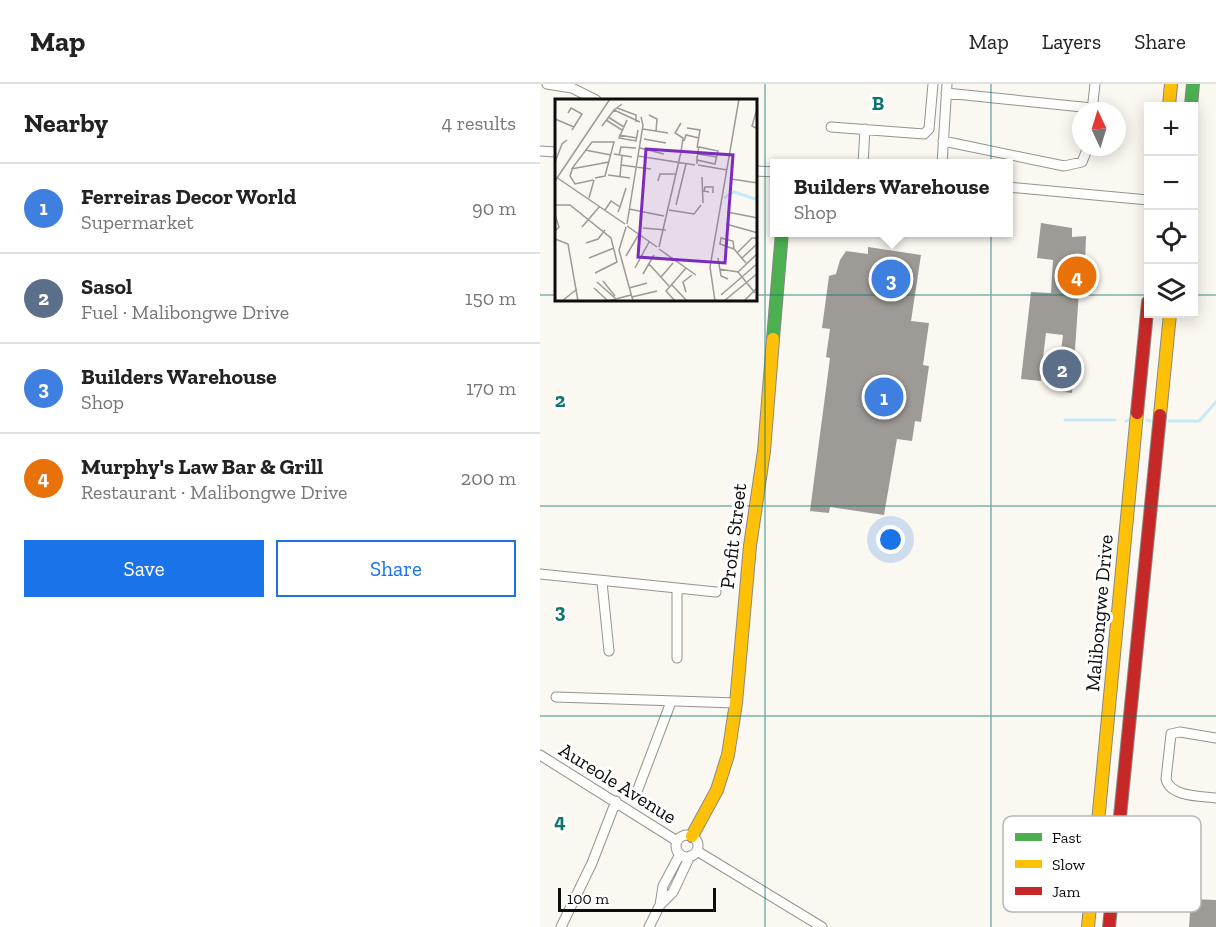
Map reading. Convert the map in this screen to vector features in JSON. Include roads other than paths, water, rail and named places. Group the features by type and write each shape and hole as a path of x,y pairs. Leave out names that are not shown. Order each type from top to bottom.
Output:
{"main road":[{"path":"1169,102 1171,84"},
{"path":"1191,102 1193,84"},
{"name":"Profit Street","path":"692,836 717,790 728,755 736,704 750,546 764,451 782,237"},
{"name":"Malibongwe Drive","path":"1100,816 1147,318"},
{"name":"Malibongwe Drive","path":"1120,816 1170,318"},
{"name":"Malibongwe Drive","path":"1089,927 1090,912"},
{"name":"Malibongwe Drive","path":"1109,927 1110,912"}],"street":[{"path":"547,84 572,88 594,99"},
{"path":"584,84 584,95"},
{"path":"831,127 924,134 929,129 933,84"},
{"path":"1093,102 1095,84"},
{"path":"942,159 946,88 1072,107"},
{"path":"863,159 865,129"},
{"path":"943,144 1065,166 1082,162 1084,156"},
{"path":"540,151 555,152"},
{"path":"1013,187 1144,200"},
{"path":"540,574 677,590 716,592"},
{"path":"602,582 609,651"},
{"path":"677,590 677,658"},
{"path":"556,697 736,704"},
{"path":"638,789 671,702"},
{"path":"1216,738 1180,732 1171,734 1166,779 1167,785 1174,791 1216,798"},
{"name":"Aureole Avenue","path":"540,755 677,841"},
{"path":"561,927 592,863 616,801"},
{"path":"660,905 673,892 694,853 698,842 692,836 682,836 677,841 676,848 680,854"},
{"path":"680,854 694,853 822,927"},
{"path":"649,927 660,905 663,886 680,854"}],"waterway":[{"path":"1169,421 1199,421 1216,402"},
{"path":"1065,420 1115,420"}],"place":[{"name":"Murphy's Law Bar & Grill","path":"1077,276"},
{"name":"Builders Warehouse","path":"891,279"},
{"name":"Sasol","path":"1062,369"},
{"name":"Ferreiras Decor World","path":"884,397"}]}
